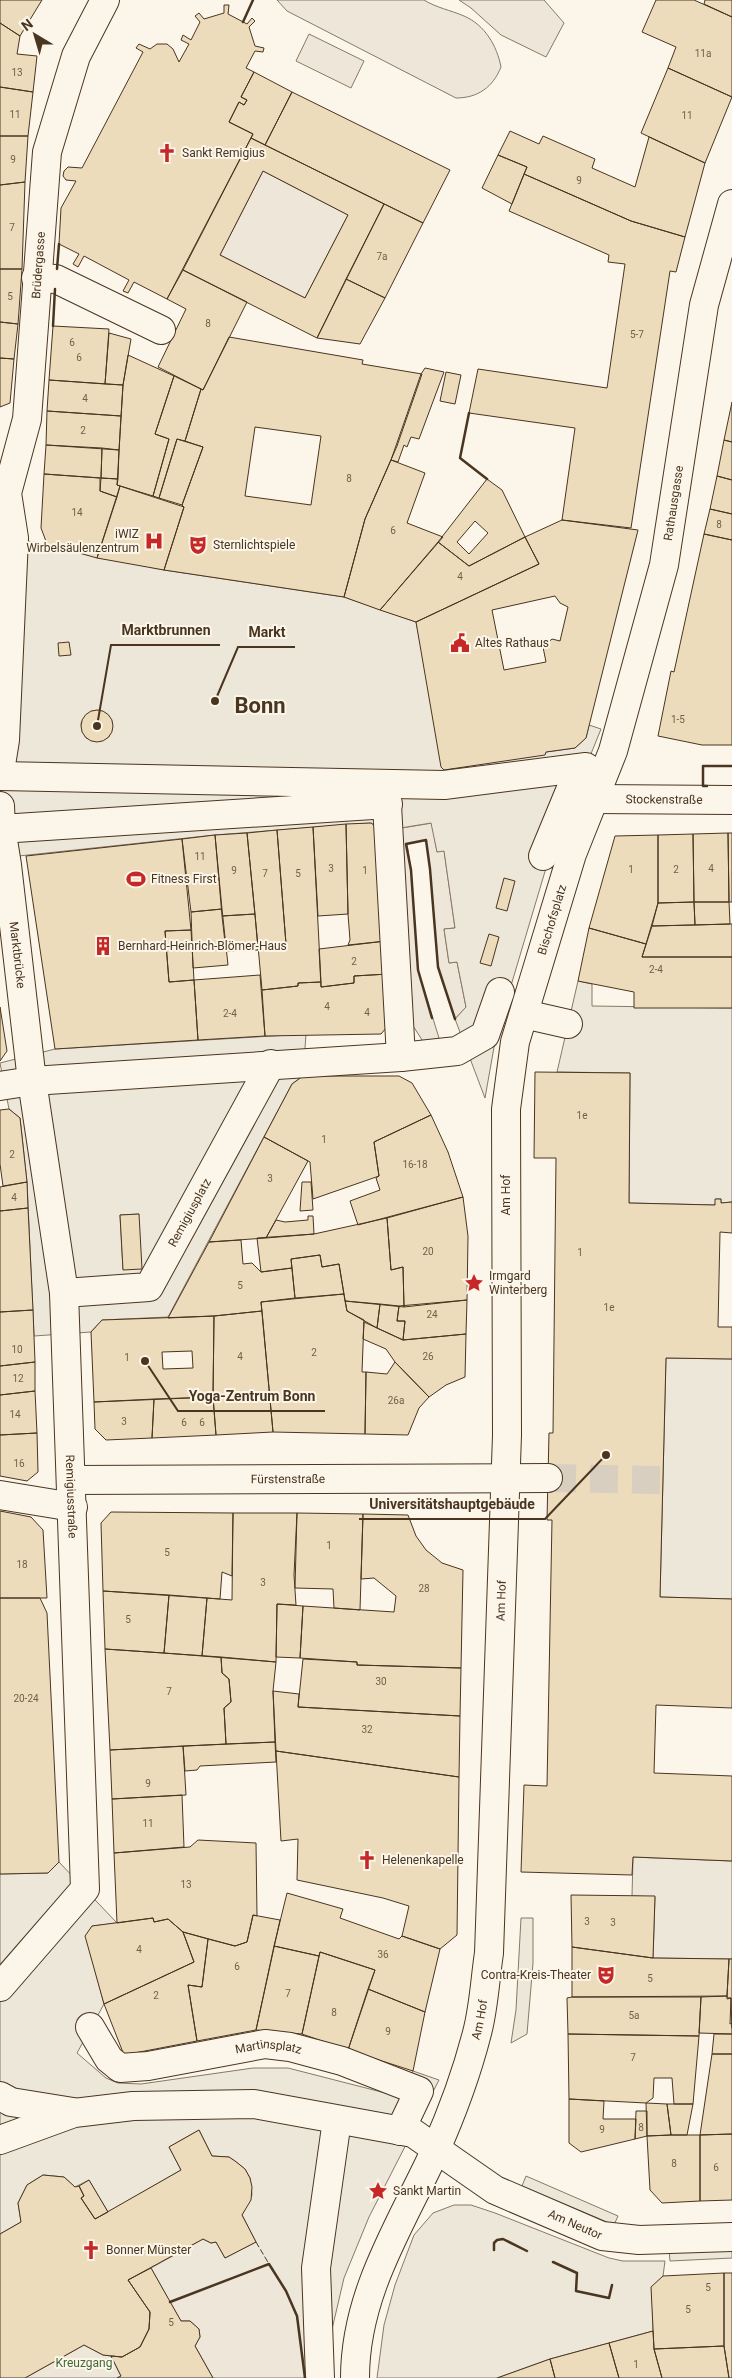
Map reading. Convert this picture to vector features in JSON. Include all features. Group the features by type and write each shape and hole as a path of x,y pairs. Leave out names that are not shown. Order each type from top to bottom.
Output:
{"street":[{"name":"Brüdergasse","path":"0,771 5,740 14,538 4,488 27,419 36,278 48,152 76,56 105,0"},
{"name":"Rathausgasse","path":"595,799 613,751 664,565 704,305 732,204"},
{"path":"36,278 56,279 161,330"},
{"path":"0,828 388,806 444,785 582,768 543,856"},
{"path":"0,776 388,806"},
{"name":"Stockenstraße","path":"595,799 732,800"},
{"name":"Bischofsplatz","path":"514,1042 572,854 595,799"},
{"name":"Marktbrücke","path":"0,806 0,828 7,865 32,1080"},
{"path":"388,806 401,1057"},
{"path":"0,1086 32,1080 427,1056 466,1047 485,1035 500,992"},
{"path":"524,1014 568,1024"},
{"name":"Am Hof","path":"435,2150 452,2108 477,2032 489,1953 505,1477 506,1109 514,1042"},
{"name":"Remigiusplatz","path":"64,1293 149,1287 271,1064"},
{"name":"Remigiusstraße","path":"0,1987 76,1898 72,1493 64,1293 32,1080"},
{"name":"Fürstenstraße","path":"0,1495 505,1477 548,1478"},
{"name":"Martinsplatz","path":"90,2027 109,2059 120,2068 148,2066 264,2044 290,2047 342,2061 419,2091 400,2131"},
{"path":"0,2096 11,2102 74,2113"},
{"path":"0,2140 74,2113 133,2106 254,2104 413,2133 435,2150 389,2241 368,2295 355,2350 355,2378"},
{"path":"320,2378 316,2268 337,2120"},
{"name":"Am Neutor","path":"435,2150 495,2190 602,2236 645,2250 732,2238"}],"green space":[{"path":"277,0 424,0 464,16 478,25 493,44 501,67 494,80 484,90 471,96 456,98 287,11"},
{"path":"459,0 544,0 564,23 546,57 501,35 471,8"},
{"path":"309,34 364,61 351,88 296,61"},
{"path":"263,171 348,215 305,298 220,255"},
{"path":"432,823 437,852 444,850 455,928 444,929 449,963 457,962 466,1007 455,1019 438,967 426,840 407,844 411,870 418,970 439,1038 424,1043 408,1018 396,829"},
{"path":"269,2264 286,2291 297,2316 305,2378 213,2378 195,2346 200,2337 199,2329 190,2321 181,2321 170,2302"},
{"name":"Kreuzgang","path":"84,2345 103,2355 111,2356 121,2376 117,2378 25,2378"}],"shaded area":[{"path":"14,538 164,570 344,597 416,622 422,651 546,752 575,748 586,738 589,725 601,729 549,858 496,1036 485,1098 455,1019 466,1007 457,962 449,963 444,929 455,928 444,851 437,852 431,823 382,831 371,823 215,835 0,858 0,540","holes":["100,710 107,714 112,721 109,737 101,741 93,741 86,738 82,731 81,723 85,716 92,711"]},
{"path":"578,981 592,984 592,1006 732,1008 732,1202 721,1203 721,1199 716,1199 715,1205 629,1203 630,1073 557,1072"},
{"path":"306,1034 303,1076 292,1084 168,1317 102,1320 91,1332 34,1336 27,1182 20,1118 9,1109 0,1063 55,1049","holes":["139,1214 123,1269 120,1215"]},
{"path":"666,1358 732,1359 732,1599 660,1597"},
{"path":"633,1857 732,1861 732,1959 653,1958 655,1897 632,1896"},
{"path":"59,1862 117,1923 92,1926 86,1936 104,2004 77,2053 106,2078 118,2083 141,2084 253,2068 288,2068 401,2097 413,2071 439,2080 369,2217 344,2278 330,2338 325,2378 305,2378 297,2316 286,2291 269,2264 170,2302 151,2268 203,2239 211,2243 216,2242 225,2258 256,2242 242,2215 252,2195 250,2178 245,2169 229,2157 212,2156 199,2130 169,2147 181,2170 108,2212 89,2180 75,2187 64,2177 43,2175 27,2185 18,2203 21,2222 0,2234 0,1874 48,1873"},
{"path":"521,1918 533,1918 533,1963 527,2034 511,2043 516,2010"},
{"path":"526,2176 618,2216 614,2225 522,2186"},
{"path":"454,2205 471,2205 495,2213 609,2258 623,2261 665,2261 663,2276 652,2287 653,2331 550,2359 497,2378 377,2378 384,2325 395,2285 414,2235 433,2213"},
{"path":"732,2247 732,2258 670,2261 669,2249"}],"building":[{"path":"0,0 42,0 20,36 0,23"},
{"path":"656,0 694,0 732,17 732,97 668,68 676,47 642,32"},
{"path":"705,0 732,0 732,17 704,4"},
{"name":"Sankt Remigius","path":"224,5 229,5 228,14 247,24 252,18 255,21 249,27 255,46 264,48 263,52 255,51 246,68 254,72 241,97 247,100 244,105 239,102 229,122 253,134 167,299 134,282 128,293 123,291 129,280 84,256 78,267 73,264 79,254 59,244 61,208 76,181 66,180 63,176 64,171 68,167 82,168 143,52 136,48 139,44 150,49 157,44 167,44 173,49 179,62 189,44 181,40 183,35 191,40 200,22 195,16 199,13 204,19 224,13"},
{"path":"0,23 20,36 17,54 37,56 33,92 0,87"},
{"path":"668,68 732,97 705,163 641,133"},
{"path":"254,72 292,92 265,145 251,138 253,134 229,122 239,102 244,105 247,100 241,97"},
{"path":"0,87 33,92 28,136 0,136"},
{"path":"292,92 450,170 423,223 265,145"},
{"path":"510,131 539,144 543,136 595,159 592,168 635,187 649,137 705,163 685,237 631,221 524,174 527,167 498,155"},
{"path":"0,136 28,136 25,182 0,185"},
{"path":"251,138 384,204 317,338 183,270","holes":["263,171 348,215 305,298 220,255"]},
{"path":"498,155 527,167 512,204 482,188"},
{"path":"524,174 631,221 685,237 676,272 670,271 631,528 562,520 575,428 469,413 478,369 607,388 625,264 608,262 609,255 509,211"},
{"path":"25,182 22,269 0,269 0,185"},
{"path":"384,204 423,223 385,298 346,279"},
{"path":"0,269 22,269 18,324 0,322"},
{"path":"183,270 247,302 203,390 158,367 186,309 167,299"},
{"path":"346,279 385,298 360,344 317,338"},
{"path":"0,322 18,324 14,359 0,358"},
{"path":"53,326 109,329 105,384 49,380"},
{"path":"109,333 131,339 123,385 105,384"},
{"path":"229,337 363,360 362,364 422,374 397,446 365,519 344,597 164,570 184,507 182,505 203,447 185,441 201,389 203,390","holes":["255,427 321,436 311,505 245,496"]},
{"path":"128,355 174,376 155,434 169,439 153,496 117,485 123,385"},
{"path":"0,358 14,359 10,403 0,407"},
{"path":"425,368 444,372 419,439 411,437 407,447 404,445 398,462 391,460 421,374"},
{"path":"446,372 461,375 455,404 440,401"},
{"path":"174,376 201,389 185,441 177,439 159,498 153,496 169,439 155,434"},
{"path":"49,380 123,385 121,416 47,411"},
{"path":"732,402 732,442 724,440"},
{"path":"47,411 121,416 119,450 46,445"},
{"path":"177,439 203,447 182,505 159,498"},
{"path":"724,440 732,442 732,480 717,476"},
{"path":"46,445 102,448 101,478 44,474"},
{"path":"102,448 119,450 118,479 101,478"},
{"path":"391,460 425,473 407,523 443,537 380,610 344,597 365,519"},
{"path":"44,474 100,478 100,491 117,497 97,558 47,544 41,528"},
{"path":"717,476 732,480 732,514 710,509"},
{"path":"101,478 118,479 117,485 120,486 117,497 100,491"},
{"path":"487,479 502,490 525,537 469,566 438,542","holes":["475,521 488,533 469,554 457,542"]},
{"path":"120,486 184,507 164,570 97,558"},
{"path":"710,509 732,514 732,540 704,534"},
{"name":"Altes Rathaus","path":"562,520 638,530 586,738 575,748 546,752 545,755 444,770 441,767 416,622 539,564 525,537","holes":["555,596 560,603 568,607 560,641 552,639 543,647 546,662 504,670 492,610"]},
{"path":"704,534 732,540 732,745 702,745 658,736 671,671 674,672"},
{"path":"525,537 539,564 416,622 380,610 438,542 469,566"},
{"path":"69,642 71,655 59,656 58,643"},
{"path":"97,710 108,715 113,726 108,737 97,742 86,737 81,726 86,715"},
{"path":"371,823 382,831 386,941 348,945 350,940 346,824"},
{"path":"346,824 348,914 318,916 313,827"},
{"path":"313,827 321,982 298,983 298,986 262,990 258,946 286,944 277,830"},
{"path":"277,830 286,944 258,946 247,833"},
{"path":"247,833 255,914 222,916 215,835"},
{"path":"728,833 732,833 732,902 729,902"},
{"path":"728,833 729,902 694,902 693,834"},
{"path":"693,834 694,902 658,903 658,835"},
{"path":"215,835 222,909 191,912 182,839"},
{"path":"658,835 658,903 646,944 589,928 615,836"},
{"name":"Bernhard-Heinrich-Blömer-Haus","path":"182,839 191,930 165,931 169,982 194,980 198,1040 55,1049 26,856"},
{"path":"504,878 515,881 507,911 496,908"},
{"path":"694,902 729,902 730,924 695,925"},
{"path":"694,902 695,925 652,926 658,903"},
{"path":"222,909 228,965 193,968 191,912"},
{"path":"255,914 258,950 226,951 222,916"},
{"path":"732,924 732,957 642,957 652,926"},
{"path":"589,928 646,944 642,957 732,957 732,1008 634,1008 634,992 578,981"},
{"path":"191,930 194,980 169,982 165,931"},
{"path":"489,934 499,937 491,966 480,963"},
{"path":"386,941 388,974 354,976 354,983 321,987 319,949"},
{"path":"388,974 386,1028 381,1034 265,1036 262,990 298,986 298,983 321,982 321,987 354,983 354,976"},
{"path":"260,975 265,1036 198,1040 194,980"},
{"path":"0,1007 7,1051 0,1061"},
{"path":"535,1072 630,1073 629,1203 715,1205 715,1199 721,1199 721,1203 732,1202 732,1233 720,1232 718,1327 732,1327 732,1359 666,1358 660,1597 732,1599 732,1708 656,1705 654,1773 732,1776 732,1861 633,1857 632,1875 521,1872 524,1785 547,1786 552,1520 547,1520 549,1433 553,1433 556,1158 534,1158"},
{"path":"303,1076 399,1076 412,1083 431,1115 374,1142 379,1176 313,1199 310,1162 264,1137 292,1084"},
{"path":"9,1109 20,1118 27,1182 3,1186 0,1164 0,1110"},
{"path":"431,1115 448,1152 463,1197 358,1225 350,1201 380,1190 376,1178 379,1176 374,1142"},
{"path":"264,1137 308,1161 266,1238 209,1242"},
{"path":"27,1182 28,1208 0,1211 0,1187"},
{"path":"302,1182 311,1182 313,1210 300,1211"},
{"path":"463,1197 468,1236 467,1300 404,1307 403,1267 391,1270 387,1218"},
{"path":"28,1208 33,1310 0,1312 0,1211"},
{"path":"139,1214 142,1269 123,1270 120,1215"},
{"path":"308,1216 313,1216 314,1234 266,1238 276,1220 285,1222 308,1220"},
{"path":"387,1218 391,1270 403,1267 404,1307 345,1301 339,1264 322,1267 320,1255 291,1259 292,1268 261,1272 257,1238 314,1234"},
{"path":"241,1240 243,1264 252,1263 261,1272 292,1268 295,1298 261,1302 262,1311 168,1318 209,1242"},
{"path":"320,1255 322,1267 339,1264 344,1294 295,1298 291,1259"},
{"path":"344,1294 347,1311 364,1320 362,1372 366,1372 365,1434 273,1432 261,1302"},
{"path":"467,1300 466,1334 403,1340 405,1321 397,1321 399,1306"},
{"path":"345,1301 380,1304 377,1328 347,1311"},
{"path":"380,1304 399,1306 397,1321 405,1321 403,1340 377,1328"},
{"path":"33,1310 35,1362 0,1366 0,1312"},
{"path":"262,1311 273,1432 216,1435 213,1397 214,1316"},
{"path":"214,1316 213,1397 94,1402 91,1332 102,1320","holes":["192,1351 193,1368 163,1369 162,1352"]},
{"path":"364,1322 403,1340 466,1334 465,1377 446,1385 429,1397 395,1362 386,1349 363,1339"},
{"path":"35,1362 35,1391 0,1395 0,1366"},
{"path":"395,1362 429,1397 419,1408 408,1435 365,1434 366,1372 387,1374"},
{"path":"35,1391 37,1433 0,1435 0,1395"},
{"path":"213,1397 216,1435 152,1438 154,1399"},
{"path":"154,1399 152,1438 106,1440 95,1429 94,1402"},
{"path":"37,1433 38,1472 27,1481 0,1476 0,1435"},
{"path":"0,1511 31,1517 43,1530 47,1598 0,1598"},
{"path":"111,1512 233,1513 232,1576 222,1572 220,1599 103,1591 101,1523"},
{"path":"233,1513 297,1513 294,1575 296,1605 277,1604 276,1662 202,1656 207,1598 232,1600"},
{"path":"297,1513 363,1514 360,1610 334,1608 333,1589 295,1588"},
{"path":"363,1514 408,1515 416,1536 426,1550 442,1563 463,1570 461,1668 357,1665 357,1662 300,1658 303,1606 394,1612 396,1596 374,1578 361,1579"},
{"path":"103,1591 169,1595 164,1653 105,1649"},
{"path":"169,1595 207,1598 202,1656 164,1653"},
{"path":"0,1598 40,1598 47,1613 59,1862 48,1873 0,1874"},
{"path":"277,1604 303,1606 300,1658 276,1657"},
{"path":"105,1649 221,1657 222,1673 229,1679 231,1702 224,1708 226,1744 110,1750"},
{"path":"221,1657 276,1662 273,1691 275,1742 226,1744 224,1708 231,1702 229,1679 222,1673"},
{"path":"303,1659 357,1662 357,1665 461,1668 460,1716 298,1707"},
{"path":"273,1691 299,1694 298,1707 460,1716 459,1777 276,1751"},
{"path":"275,1742 276,1762 200,1766 197,1770 185,1771 183,1746"},
{"path":"183,1746 186,1795 112,1799 110,1750"},
{"path":"276,1751 459,1777 457,1935 440,1949 402,1936 409,1906 383,1898 297,1880 298,1839 281,1841"},
{"path":"182,1795 184,1847 114,1853 112,1799"},
{"path":"198,1840 256,1843 257,1916 253,1915 247,1942 235,1946 183,1932 168,1919 154,1922 153,1918 117,1923 114,1853 190,1847"},
{"path":"287,1893 343,1909 340,1918 399,1939 402,1936 440,1949 425,2012 368,1989 375,1970 320,1952 319,1956 274,1946"},
{"path":"571,1895 655,1896 653,1958 572,1947"},
{"path":"253,1915 280,1920 256,2030 197,2041 188,1985 202,1987 208,1939 235,1946 247,1942"},
{"path":"153,1918 154,1922 168,1919 183,1932 194,1962 104,2004 85,1936 92,1926"},
{"path":"183,1932 208,1939 202,1987 188,1985 197,2041 124,2055 104,2004 194,1962"},
{"path":"274,1946 319,1956 302,2034 256,2030"},
{"path":"572,1947 653,1958 729,1959 727,1996 572,1997"},
{"path":"320,1952 375,1970 348,2050 302,2034"},
{"path":"729,1959 732,1959 732,2023 730,2024 731,1998 727,1996"},
{"path":"368,1989 425,2012 413,2071 348,2050"},
{"path":"727,1996 727,1999 731,1998 732,2034 699,2033 701,1997"},
{"path":"701,1997 699,2036 568,2034 567,1998"},
{"path":"568,2034 699,2036 693,2104 674,2104 672,2078 654,2078 653,2098 646,2103 569,2099"},
{"path":"714,2034 732,2034 732,2054 712,2054"},
{"path":"712,2054 732,2054 732,2134 700,2135"},
{"path":"569,2099 604,2101 603,2119 636,2119 635,2139 581,2152 569,2143"},
{"path":"646,2103 667,2104 671,2135 647,2136"},
{"path":"667,2104 693,2104 687,2135 671,2135"},
{"path":"636,2111 647,2111 647,2136 635,2139"},
{"name":"Bonner Münster","path":"199,2130 212,2156 229,2157 245,2169 250,2178 252,2187 251,2200 242,2215 256,2242 225,2258 216,2242 211,2243 203,2239 128,2280 150,2312 149,2329 140,2347 122,2357 103,2355 84,2345 25,2378 0,2378 0,2234 21,2222 18,2203 27,2185 43,2175 64,2177 75,2187 79,2186 84,2196 81,2198 95,2219 181,2170 169,2147"},
{"path":"732,2134 732,2200 700,2201 700,2135"},
{"path":"700,2135 700,2201 662,2203 650,2190 647,2136"},
{"path":"89,2180 108,2212 95,2219 81,2198 84,2196 79,2186"},
{"path":"151,2268 181,2321 190,2321 199,2329 200,2337 195,2346 213,2378 117,2378 121,2376 111,2356 122,2357 140,2347 149,2329 150,2312 128,2280"},
{"path":"724,2273 732,2273 732,2378 729,2378 724,2346"},
{"path":"724,2273 724,2346 654,2349 651,2287 663,2276"},
{"path":"653,2331 654,2349 662,2378 619,2378 609,2343"},
{"path":"609,2343 619,2378 555,2378 550,2359"},
{"path":"724,2346 729,2378 662,2378 654,2349"},
{"path":"550,2359 555,2378 497,2378 500,2377"}],"tunnel":[{"path":"548,1478 663,1480"}],"fence":[{"path":"256,2242 269,2264"}],"wall":[{"path":"243,22 253,0"},
{"path":"57,269 59,244"},
{"path":"53,326 55,289"},
{"path":"469,413 460,458 487,479"},
{"path":"707,786 703,786 703,766 732,766"},
{"path":"432,1018 418,970 411,870 406,844 426,840 438,967 455,1019"},
{"path":"494,2250 494,2243 497,2240 503,2239 527,2251"},
{"path":"553,2262 577,2273 576,2291 609,2298 612,2285"},
{"path":"170,2302 269,2264 286,2291 297,2316 305,2378"}],"place":[{"name":"Sankt Remigius","path":"167,153"},
{"name":"iWIZ Wirbelsäulenzentrum","path":"154,541"},
{"name":"Sternlichtspiele","path":"198,545"},
{"name":"Altes Rathaus","path":"460,643"},
{"name":"Markt","path":"215,701"},
{"name":"Marktbrunnen","path":"97,726"},
{"name":"Fitness First","path":"136,879"},
{"name":"Bernhard-Heinrich-Blömer-Haus","path":"103,946"},
{"name":"Irmgard Winterberg","path":"474,1283"},
{"name":"Yoga-Zentrum Bonn","path":"145,1361"},
{"name":"Universitätshauptgebäude","path":"606,1455"},
{"name":"Helenenkapelle","path":"367,1860"},
{"name":"Contra-Kreis-Theater","path":"606,1975"},
{"name":"Sankt Martin","path":"378,2191"},
{"name":"Bonner Münster","path":"91,2250"}],"district":[{"name":"Bonn","path":"260,705"}]}
